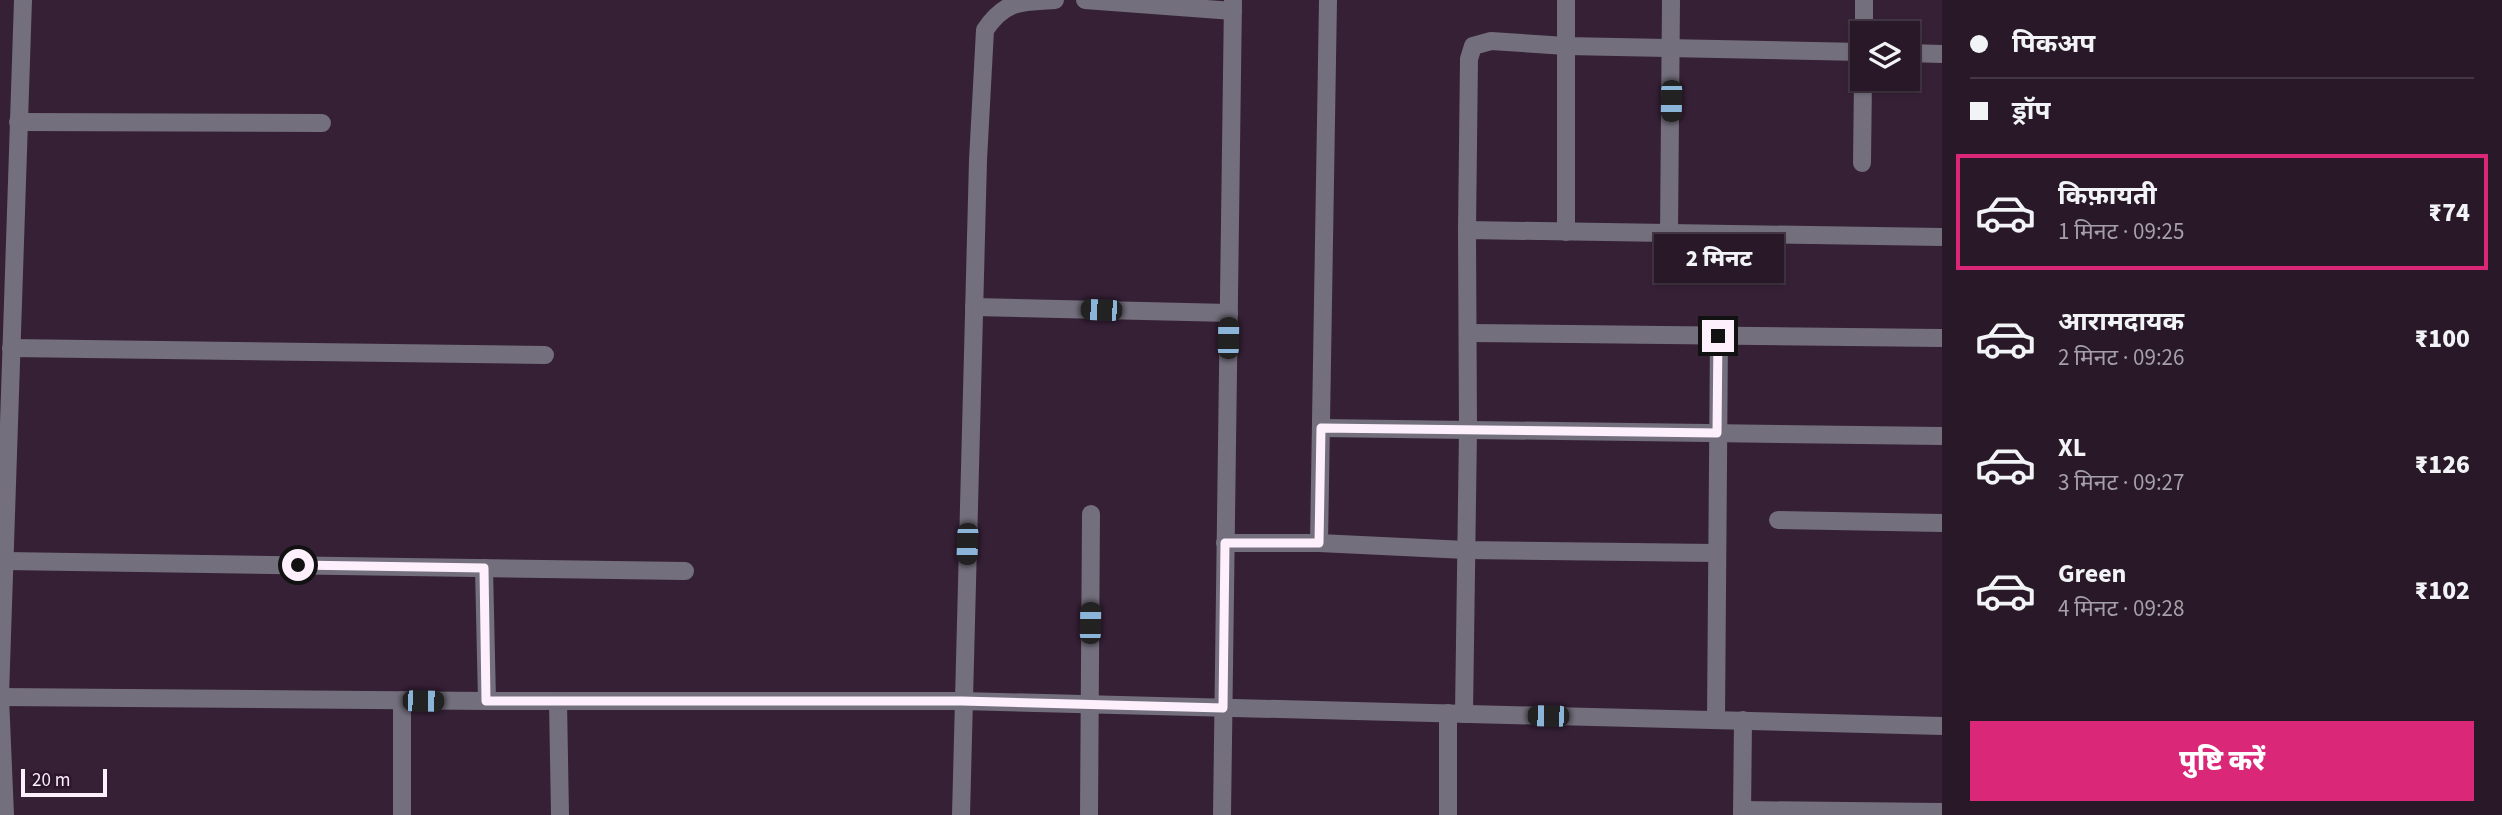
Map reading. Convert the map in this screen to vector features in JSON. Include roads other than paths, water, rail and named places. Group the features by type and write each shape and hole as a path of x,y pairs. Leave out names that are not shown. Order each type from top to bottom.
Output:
{"street":[{"path":"5,815 0,696 23,0"},
{"path":"961,815 974,307 985,30 996,12 1016,2 1055,0"},
{"path":"1085,0 1233,6 1223,815"},
{"path":"1319,543 1328,0"},
{"path":"1566,0 1566,232"},
{"path":"1669,233 1671,0"},
{"path":"1864,0 1864,21"},
{"path":"1448,815 1466,550 1469,59 1473,46 1491,41 1566,46 1850,52"},
{"path":"1920,53 1942,54"},
{"path":"1862,163 1863,91"},
{"path":"18,122 322,123"},
{"path":"1467,230 1942,237"},
{"path":"974,307 1229,313"},
{"path":"1468,332 1942,338"},
{"path":"1716,720 1718,336"},
{"path":"11,348 545,355"},
{"path":"1321,428 1942,436"},
{"path":"1089,815 1091,514"},
{"path":"1778,520 1942,523"},
{"path":"1225,543 1716,553"},
{"path":"5,561 685,571"},
{"path":"484,568 486,701"},
{"path":"0,696 486,701 962,701 1942,726"},
{"path":"402,700 402,815"},
{"path":"558,701 560,815"},
{"path":"1742,720 1742,813 1942,813"}]}
